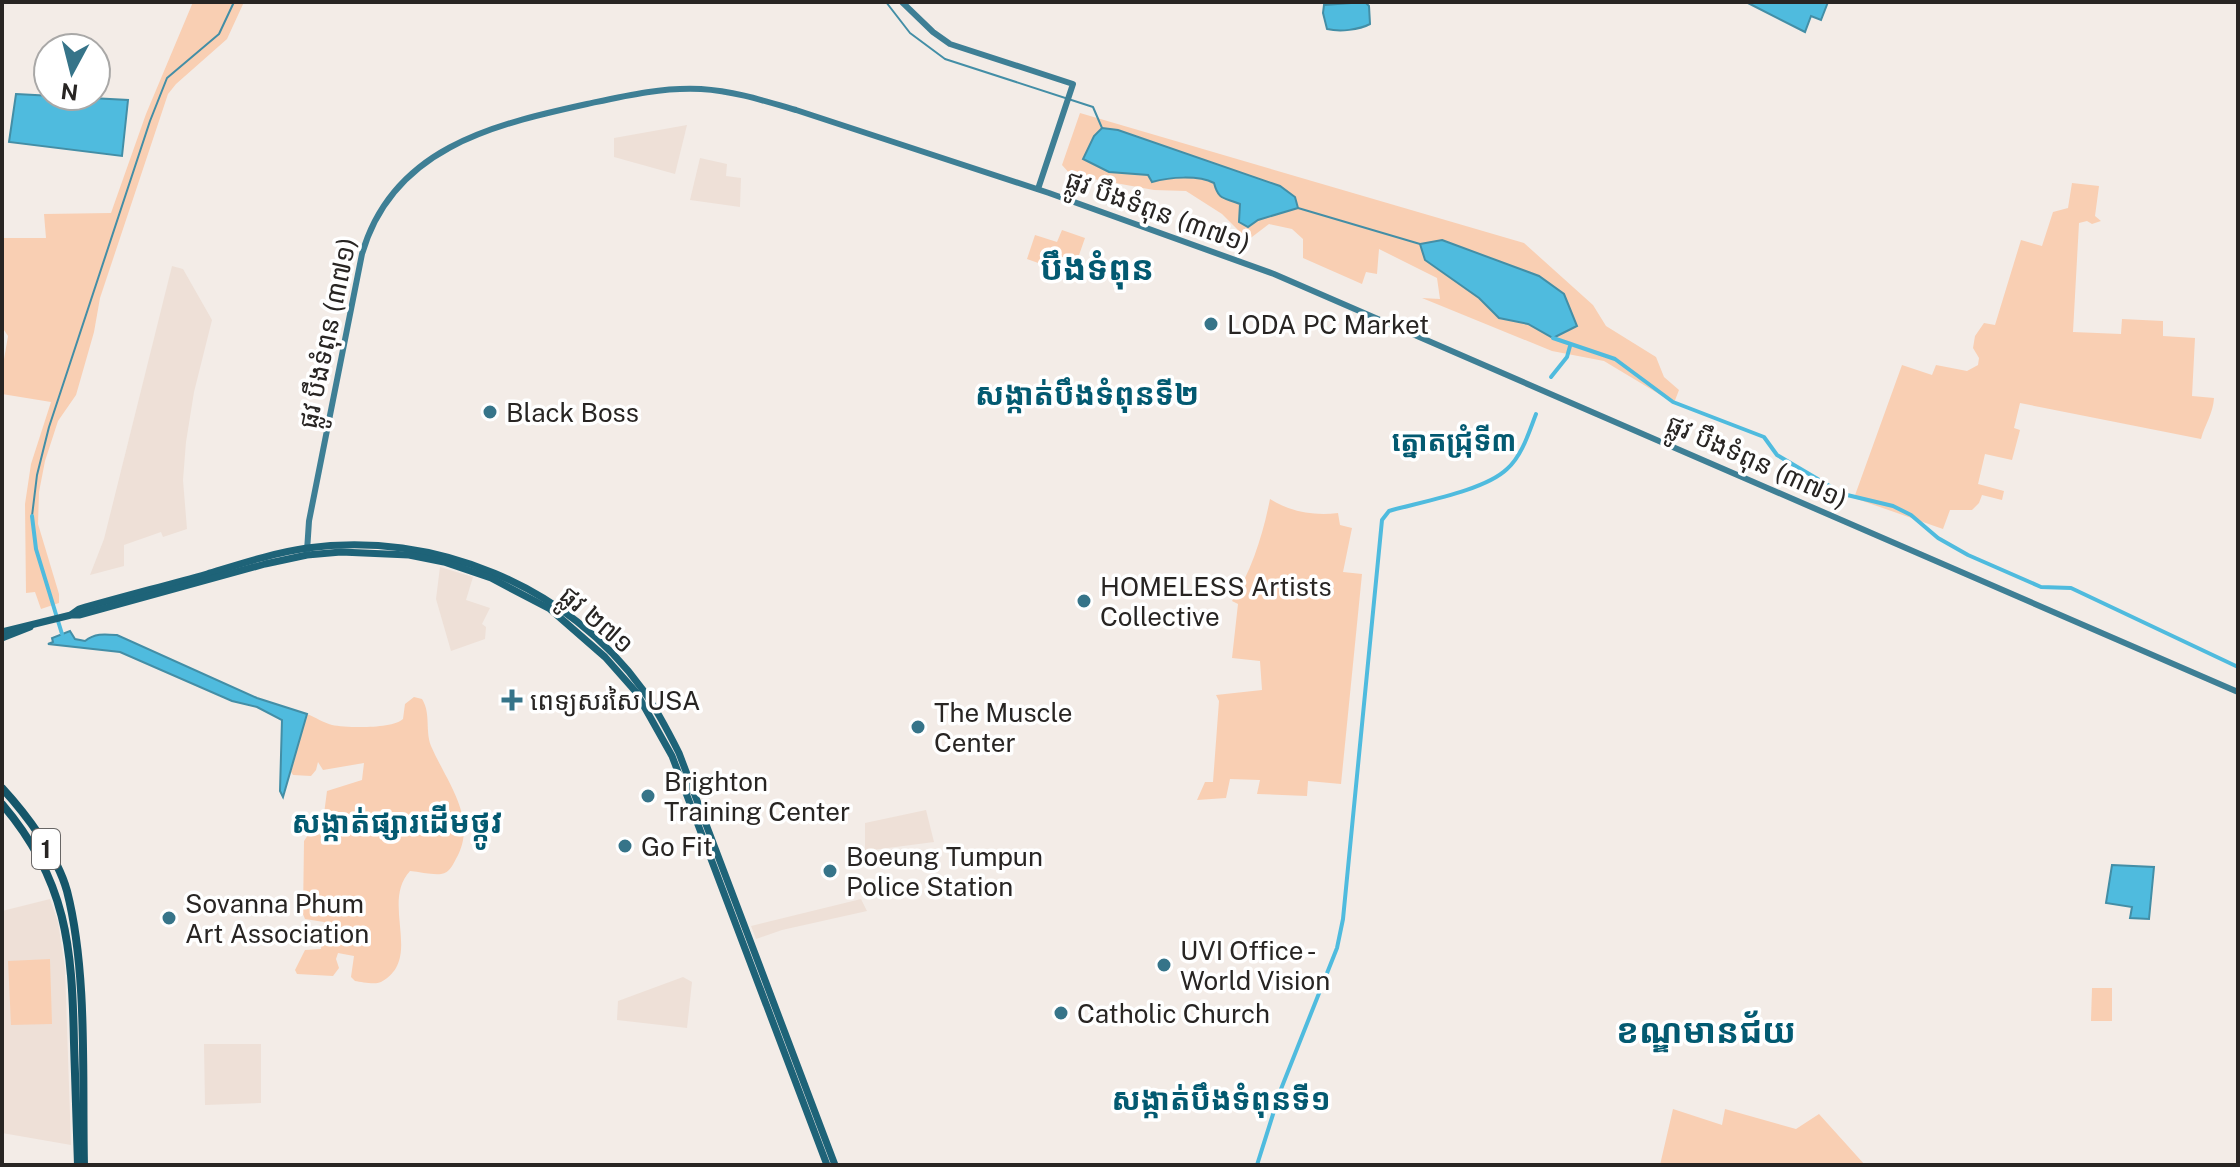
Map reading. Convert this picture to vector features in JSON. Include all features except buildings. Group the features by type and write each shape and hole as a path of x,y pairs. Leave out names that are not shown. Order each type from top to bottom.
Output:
{"highway":[{"name":"1","path":"2,788 30,822 67,890 73,976 78,1165"},
{"path":"2,796 36,841 57,881 68,921"},
{"path":"2,804 21,827 42,863 68,921"},
{"name":"1","path":"2,811 27,846 68,921 80,985 84,1165"}],"main road":[{"path":"902,2 950,44 1073,84 1038,189"},
{"name":"ផ្លូវ បឹងទំពុន (៣៧១)","path":"307,552 309,521 366,238 382,206 402,181 423,163 453,145 510,124 655,91 706,89 775,103 1038,189 1214,251 1310,289 2238,692"},
{"name":"ផ្លូវ ២៧១","path":"2,632 68,616 79,609 102,603 340,546 411,550 466,562 516,583 553,604 585,629 627,671 661,718 679,753 835,1165"},
{"name":"ផ្លូវ ២៧១","path":"307,552 409,555 491,578 550,609 621,675 655,722 672,756 827,1165"},
{"name":"ផ្លូវ ២៧១","path":"2,638 24,632 32,626"}],"shaded area":[{"path":"193,2 244,2 227,39 168,94 100,298 76,395 58,421 45,461 39,492 38,524 59,603 41,609 35,592 26,593 25,504 31,464 51,402 2,394 8,336 2,327 2,238 46,238 44,214 111,213 146,114"},
{"path":"1080,113 1524,243 1593,305 1606,326 1656,357 1664,377 1679,390 1674,403 1604,361 1552,351 1422,298 1440,299 1437,278 1379,249 1377,274 1366,272 1362,284 1303,258 1303,239 1292,229 1269,224 1248,240 1222,214 1186,191 1154,190 1071,175 1062,165"},
{"path":"687,125 675,174 614,157 614,138"},
{"path":"700,158 727,164 726,176 741,178 740,207 690,200"},
{"path":"2072,183 2099,186 2095,216 2101,221 2079,223 2073,332 2121,334 2122,319 2163,321 2163,336 2195,338 2192,396 2214,398 2201,439 2020,403 2014,428 2020,430 2012,460 1985,454 1978,484 2004,491 2002,500 1982,495 1972,510 1950,510 1943,529 1854,498 1902,365 1932,375 1936,365 1967,371 1978,365 1979,358 1973,348 1975,336 1984,323 1995,325 2021,240 2042,246 2053,212 2068,208"},
{"path":"1062,230 1085,238 1072,275 1027,259 1035,235 1057,242"},
{"path":"172,266 183,269 212,320 194,392 186,442 183,480 187,529 163,537 161,532 124,545 124,566 90,575 104,539"},
{"path":"1270,499 1303,512 1338,513 1340,525 1352,528 1343,572 1362,574 1341,784 1308,781 1307,796 1257,794 1260,780 1230,779 1226,798 1197,800 1205,782 1213,782 1219,701 1216,695 1262,690 1260,661 1232,658 1238,604 1232,601 1256,552"},
{"path":"440,567 473,577 466,600 490,608 482,624 486,627 485,639 451,651 436,599"},
{"path":"414,697 422,699 425,704 431,746 462,814 463,842 457,857 447,872 410,871 402,884 399,959 393,972 381,982 355,981 351,977 354,956 338,953 339,968 333,976 297,974 295,970 305,950 321,949 324,922 305,919 303,914 304,841 308,835 326,834 339,826 341,816 324,814 327,791 362,780 364,763 323,770 318,762 311,776 293,775 291,772 307,714 339,726 390,725 403,719 405,704"},
{"path":"926,810 934,842 865,851 865,823"},
{"path":"50,899 58,922 65,968 71,1145 2,1133 2,911"},
{"path":"861,899 867,911 756,939 751,926"},
{"path":"50,959 52,1024 11,1025 8,961"},
{"path":"683,977 692,982 687,1028 617,1020 618,1001"},
{"path":"2092,988 2112,988 2112,1021 2091,1021"},
{"path":"204,1044 261,1044 261,1103 205,1105"},
{"path":"1673,1109 1722,1125 1725,1109 1796,1129 1819,1114 1865,1165 1660,1165"}],"water":[{"path":"1365,2 1369,6 1370,24 1349,30 1327,29 1324,5"},
{"path":"1746,2 1828,2 1821,20 1811,16 1805,32"},
{"path":"16,94 32,95 32,112 112,112 112,99 128,100 122,156 9,142"},
{"path":"1102,128 1118,130 1280,186 1295,197 1298,208 1258,220 1248,227 1239,222 1240,204 1220,196 1214,183 1184,178 1152,182 1148,175 1109,172 1083,159 1094,136"},
{"path":"1442,240 1539,276 1564,294 1577,326 1553,338 1528,324 1499,318 1479,298 1425,260 1420,244"},
{"path":"70,631 75,639 85,641 96,635 117,635 257,698 307,714 283,797 280,791 282,720 120,652 48,644 53,642 52,638"},
{"path":"2112,865 2154,867 2149,919 2130,918 2132,907 2106,903"}],"waterway":[{"path":"32,516 37,475 49,427 150,121 167,78 219,34 234,2"},
{"path":"886,2 910,33 945,59 1093,107 1102,128"},
{"path":"1298,208 1420,244"},
{"path":"1553,338 1615,359 1673,402 1764,437 1777,455 1843,494 1893,506 1968,555 2041,587 2071,588 2238,667"},
{"path":"1551,377 1567,357 1570,346"},
{"path":"1257,1165 1281,1089 1337,948 1343,919 1382,520 1389,511 1468,490 1497,477 1517,457 1536,414"},
{"path":"32,516 36,549 62,634"}],"place":[{"name":"LODA PC Market","path":"1211,324"},
{"name":"Black Boss","path":"490,412"},
{"name":"HOMELESS Artists Collective","path":"1084,601"},
{"name":"ពេទ្យសរសៃ USA","path":"512,700"},
{"name":"The Muscle Center","path":"918,727"},
{"name":"Brighton Training Center","path":"648,796"},
{"name":"Go Fit","path":"625,846"},
{"name":"Boeung Tumpun Police Station","path":"830,871"},
{"name":"Sovanna Phum Art Association","path":"169,918"},
{"name":"UVI Office - World Vision","path":"1164,965"},
{"name":"Catholic Church","path":"1061,1013"}],"district":[{"name":"បឹងទំពុន","path":"1097,268"},
{"name":"សង្កាត់បឹងទំពុនទី២","path":"1087,394"},
{"name":"ត្នោតជ្រុំទី៣","path":"1454,440"},
{"name":"សង្កាត់ផ្សារដើមថ្កូវ","path":"397,822"},
{"name":"ខណ្ឌមានជ័យ","path":"1706,1031"},
{"name":"សង្កាត់បឹងទំពុនទី១","path":"1221,1099"}]}
